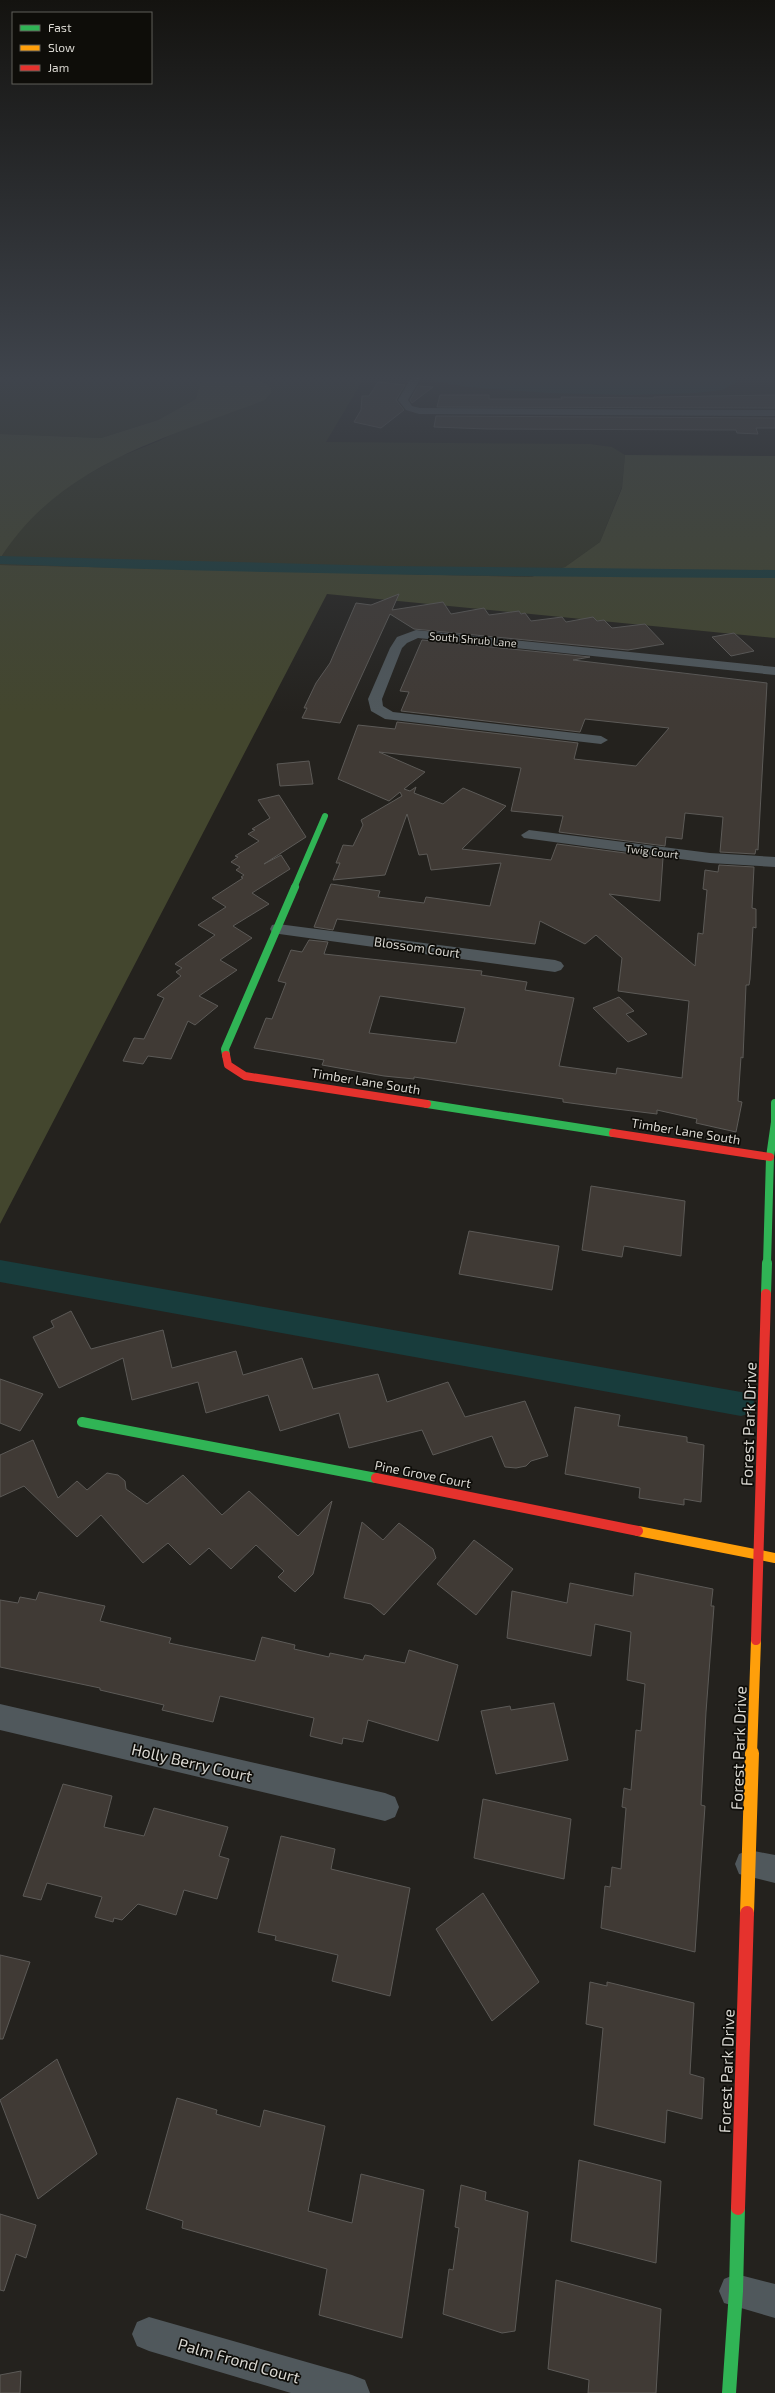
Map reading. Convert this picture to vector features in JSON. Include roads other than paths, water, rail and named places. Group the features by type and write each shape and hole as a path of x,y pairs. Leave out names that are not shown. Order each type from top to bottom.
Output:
{"street":[{"name":"South Shrub Lane","path":"601,740 390,716 376,708 375,699 396,648 402,640 416,634 775,671"},
{"name":"Timber Lane South","path":"325,816 278,929 225,1049 228,1065 245,1076 770,1157"},
{"name":"Twig Court","path":"528,835 710,858 775,862"},
{"name":"Blossom Court","path":"278,929 555,966"},
{"name":"Forest Park Drive","path":"729,2393 736,2291 741,2070 762,1866 759,1555 770,1157 775,1122 775,1103"},
{"name":"Pine Grove Court","path":"82,1422 295,1462 775,1558"},
{"name":"Holly Berry Court","path":"0,1717 385,1807"},
{"path":"736,2291 775,2301"},
{"name":"Palm Frond Court","path":"149,2334 352,2393"}],"waterway":[{"path":"0,560 388,570 775,574"},
{"path":"0,1271 741,1404"}]}
